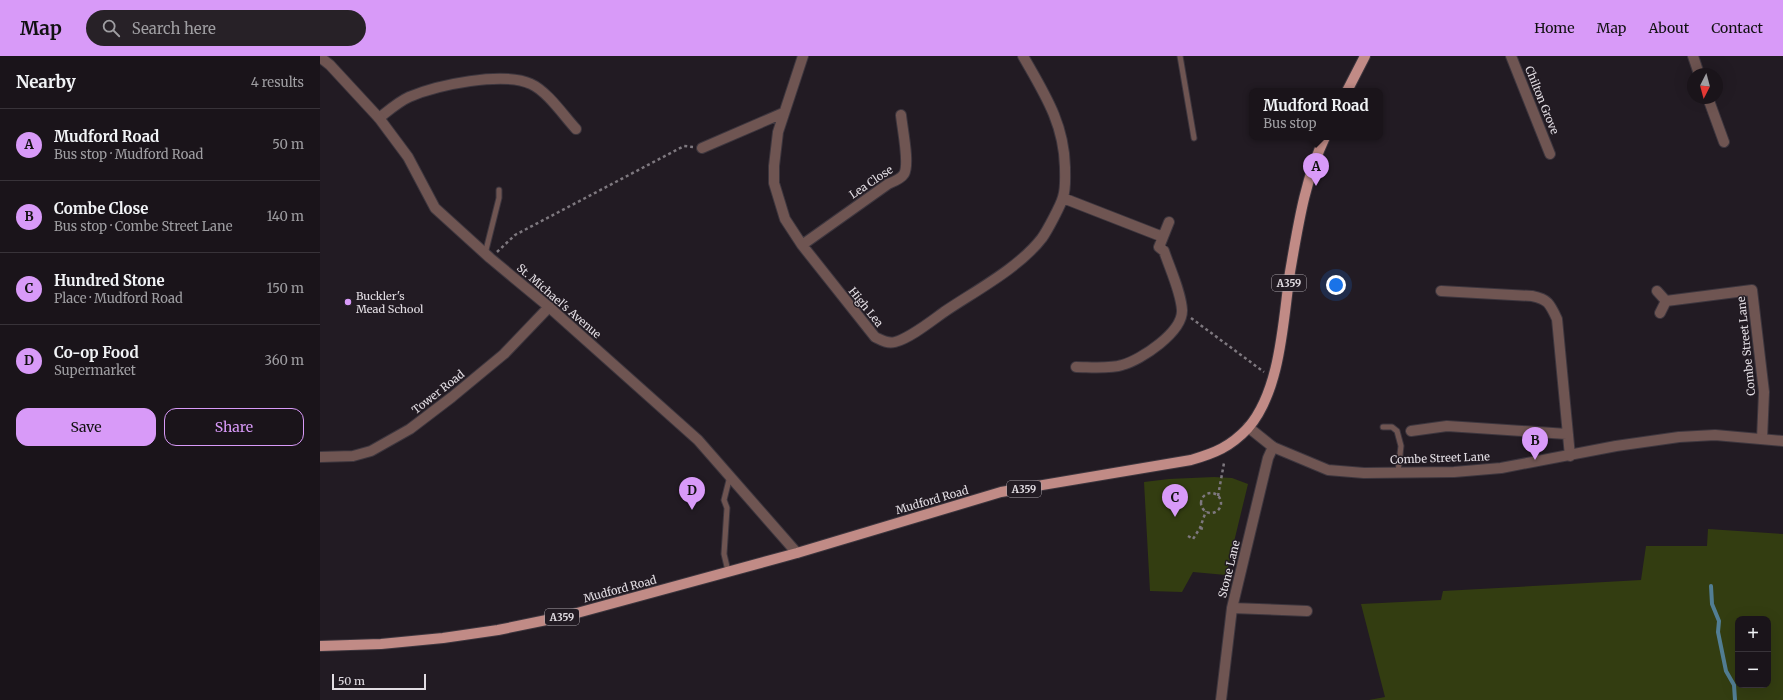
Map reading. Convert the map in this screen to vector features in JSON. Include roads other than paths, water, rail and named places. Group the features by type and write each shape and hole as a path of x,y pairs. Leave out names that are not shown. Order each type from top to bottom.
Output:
{"main road":[{"path":"1349,88 1365,56"},
{"name":"Mudford Road","path":"320,646 382,644 498,630 566,616 797,553 1001,492 1191,460 1217,452 1232,442 1248,427 1261,407 1272,378 1283,330 1290,273 1300,217 1310,175 1324,140"}],"street":[{"name":"High Lea","path":"803,56 783,113 775,149 774,183 785,220 802,245 874,337 883,342 894,342 926,324 1025,256 1042,237 1063,198 1065,152 1060,128 1050,104 1023,56"},
{"name":"Chilton Grove","path":"1510,56 1550,154"},
{"path":"1693,56 1698,68"},
{"name":"St. Michael's Avenue","path":"320,57 330,65 379,118 408,157 435,208 698,440 797,553"},
{"path":"379,118 408,98 444,86 479,80 512,80 531,84 541,91 576,129"},
{"path":"1710,104 1724,142"},
{"path":"702,148 783,113"},
{"name":"Lea Close","path":"802,245 888,184 903,176 906,170 901,115"},
{"path":"1063,198 1163,237"},
{"path":"1076,367 1121,366 1141,356 1176,329 1182,312 1181,302 1164,252 1159,247 1169,222"},
{"name":"Combe Street Lane","path":"1666,301 1752,290 1764,392 1762,438"},
{"path":"1441,291 1544,298 1551,307 1557,319 1570,456"},
{"path":"1658,291 1666,301 1660,312"},
{"name":"Tower Road","path":"320,457 353,456 371,451 410,429 504,354 549,307"},
{"path":"1411,431 1447,426 1567,434"},
{"name":"Combe Street Lane","path":"1248,427 1273,447 1328,470 1364,473 1454,472 1500,468 1570,456 1616,446 1679,437 1715,435 1783,441"},
{"name":"Stone Lane","path":"1222,700 1232,608 1268,458 1273,447"},
{"path":"1232,608 1306,611"}],"lane":[{"path":"1180,56 1194,138"},
{"path":"488,256 499,198 499,190"},
{"path":"1383,427 1392,427 1397,431 1401,446 1398,472"},
{"path":"728,572 724,554 727,508 724,500 730,476"}],"waterway":[{"path":"1711,586 1712,604 1719,621 1718,632 1726,671 1734,685 1735,700"}],"place":[{"name":"Mudford Road","path":"1316,186"},
{"name":"Buckler's Mead School","path":"348,302"},
{"name":"Combe Close","path":"1535,460"},
{"name":"Co-op Food","path":"692,510"},
{"name":"Hundred Stone","path":"1175,517"}]}
